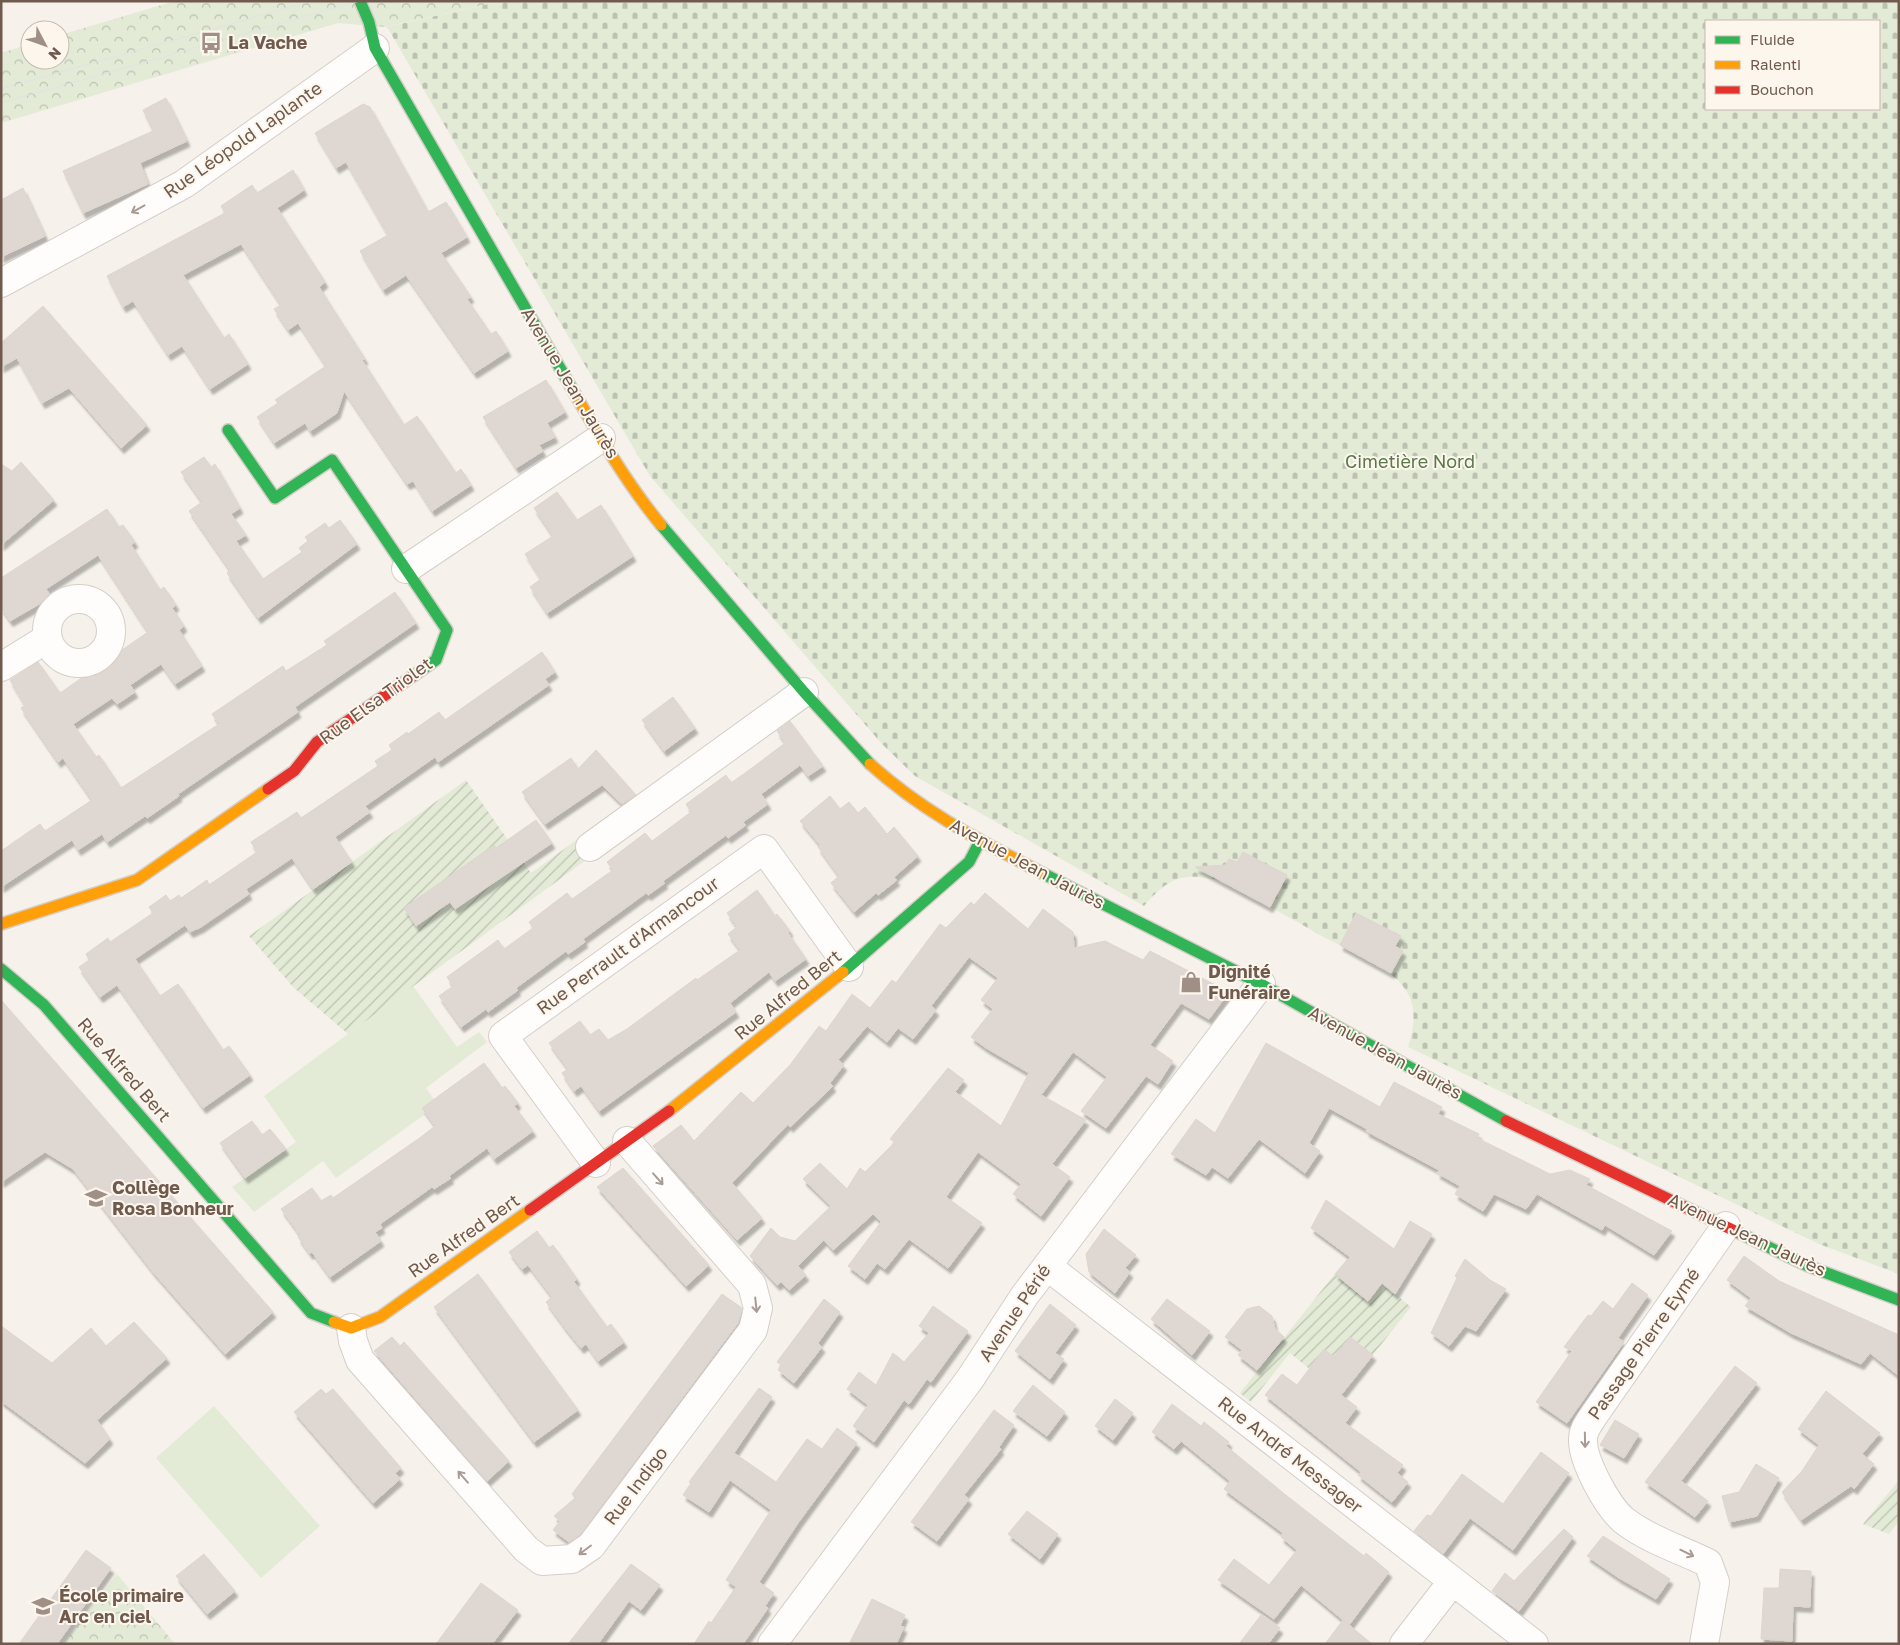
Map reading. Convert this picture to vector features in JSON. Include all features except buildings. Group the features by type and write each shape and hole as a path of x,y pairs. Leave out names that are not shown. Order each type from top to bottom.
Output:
{"street":[{"name":"Avenue Jean Jaurès","path":"360,1 369,22 368,42 601,438 649,510 804,692 882,776 925,808 980,841 1261,984 1498,1117 1808,1266 1899,1300"},
{"name":"Rue Léopold Laplante","path":"1,283 184,184 368,42"},
{"path":"228,430 275,498 332,460 406,569 601,438"},
{"name":"Rue Elsa Triolet","path":"1,924 137,880 294,771 317,742 436,660 447,630 406,569"},
{"path":"1,667 48,638"},
{"path":"590,847 804,692"},
{"name":"Rue Alfred Bert","path":"1,968 9,972 44,1005 311,1313 351,1328 380,1318 687,1098 849,967 969,862 980,841"},
{"name":"Rue Perrault d'Armancour","path":"596,1163 503,1036 764,849 849,967"},
{"name":"Avenue Périé","path":"772,1644 970,1379 1047,1266 1261,984"},
{"name":"Rue Indigo","path":"351,1328 353,1341 360,1360 526,1549 542,1561 572,1559 591,1546 753,1330 758,1308 752,1285 648,1167 628,1141"},
{"name":"Passage Pierre Eymé","path":"1704,1644 1715,1582 1708,1563 1624,1521 1600,1487 1587,1458 1583,1440 1585,1428 1589,1422 1726,1226"},
{"name":"Rue André Messager","path":"1047,1266 1534,1644"},
{"path":"1404,1644 1452,1582"}],"green space":[{"path":"175,1 501,1 386,27 338,23 1,123 1,53 20,47 20,70 70,70 70,32"},
{"name":"Cimetière Nord","path":"502,1 1899,1 1899,1274 1819,1244 1408,1047 1413,1026 1413,1012 1407,992 1400,982 1379,966 1225,883 1200,877 1180,878 1162,888 1144,906 915,776 882,744 650,476 387,27"},
{"path":"782,691 794,708 348,1034 293,987 249,936 466,780 531,873"},
{"path":"413,986 457,1047 479,1032 487,1042 426,1088 438,1105 336,1178 323,1161 254,1212 232,1187 296,1142 264,1096"},
{"path":"1349,1256 1411,1307 1341,1395 1290,1353 1251,1402 1240,1393"},
{"path":"214,1406 320,1526 261,1578 156,1458"},
{"path":"1899,1480 1899,1521 1889,1534 1863,1524"},
{"path":"117,1574 175,1644 63,1644"}],"tram line":[{"path":"1,89 312,1"},
{"path":"1,103 360,1"}],"traffic: fast":[{"path":"360,1 369,22 375,48 575,394"},
{"path":"228,430 275,498 332,460 447,630 436,660 413,676"},
{"path":"661,525 804,692 870,764"},
{"path":"843,972 969,862 980,841"},
{"path":"1042,873 1261,984 1506,1121"},
{"path":"1,969 44,1005 311,1313 334,1322"},
{"path":"1737,1232 1808,1266 1899,1300"}],"traffic: slow":[{"path":"575,394 626,478 661,525"},
{"path":"870,764 910,797 931,811 974,837 1042,873"},
{"path":"1,924 137,880 268,789"},
{"path":"669,1111 843,972"},
{"path":"334,1322 351,1328 380,1317 530,1210"}],"traffic: jam":[{"path":"268,789 294,771 317,742 413,676"},
{"path":"530,1210 669,1111"},
{"path":"1506,1121 1737,1232"}],"place":[{"name":"La Vache","path":"211,43"},
{"name":"Dignité Funéraire","path":"1191,982"},
{"name":"Collège Rosa Bonheur","path":"96,1198"},
{"name":"École primaire Arc en ciel","path":"43,1606"}]}
